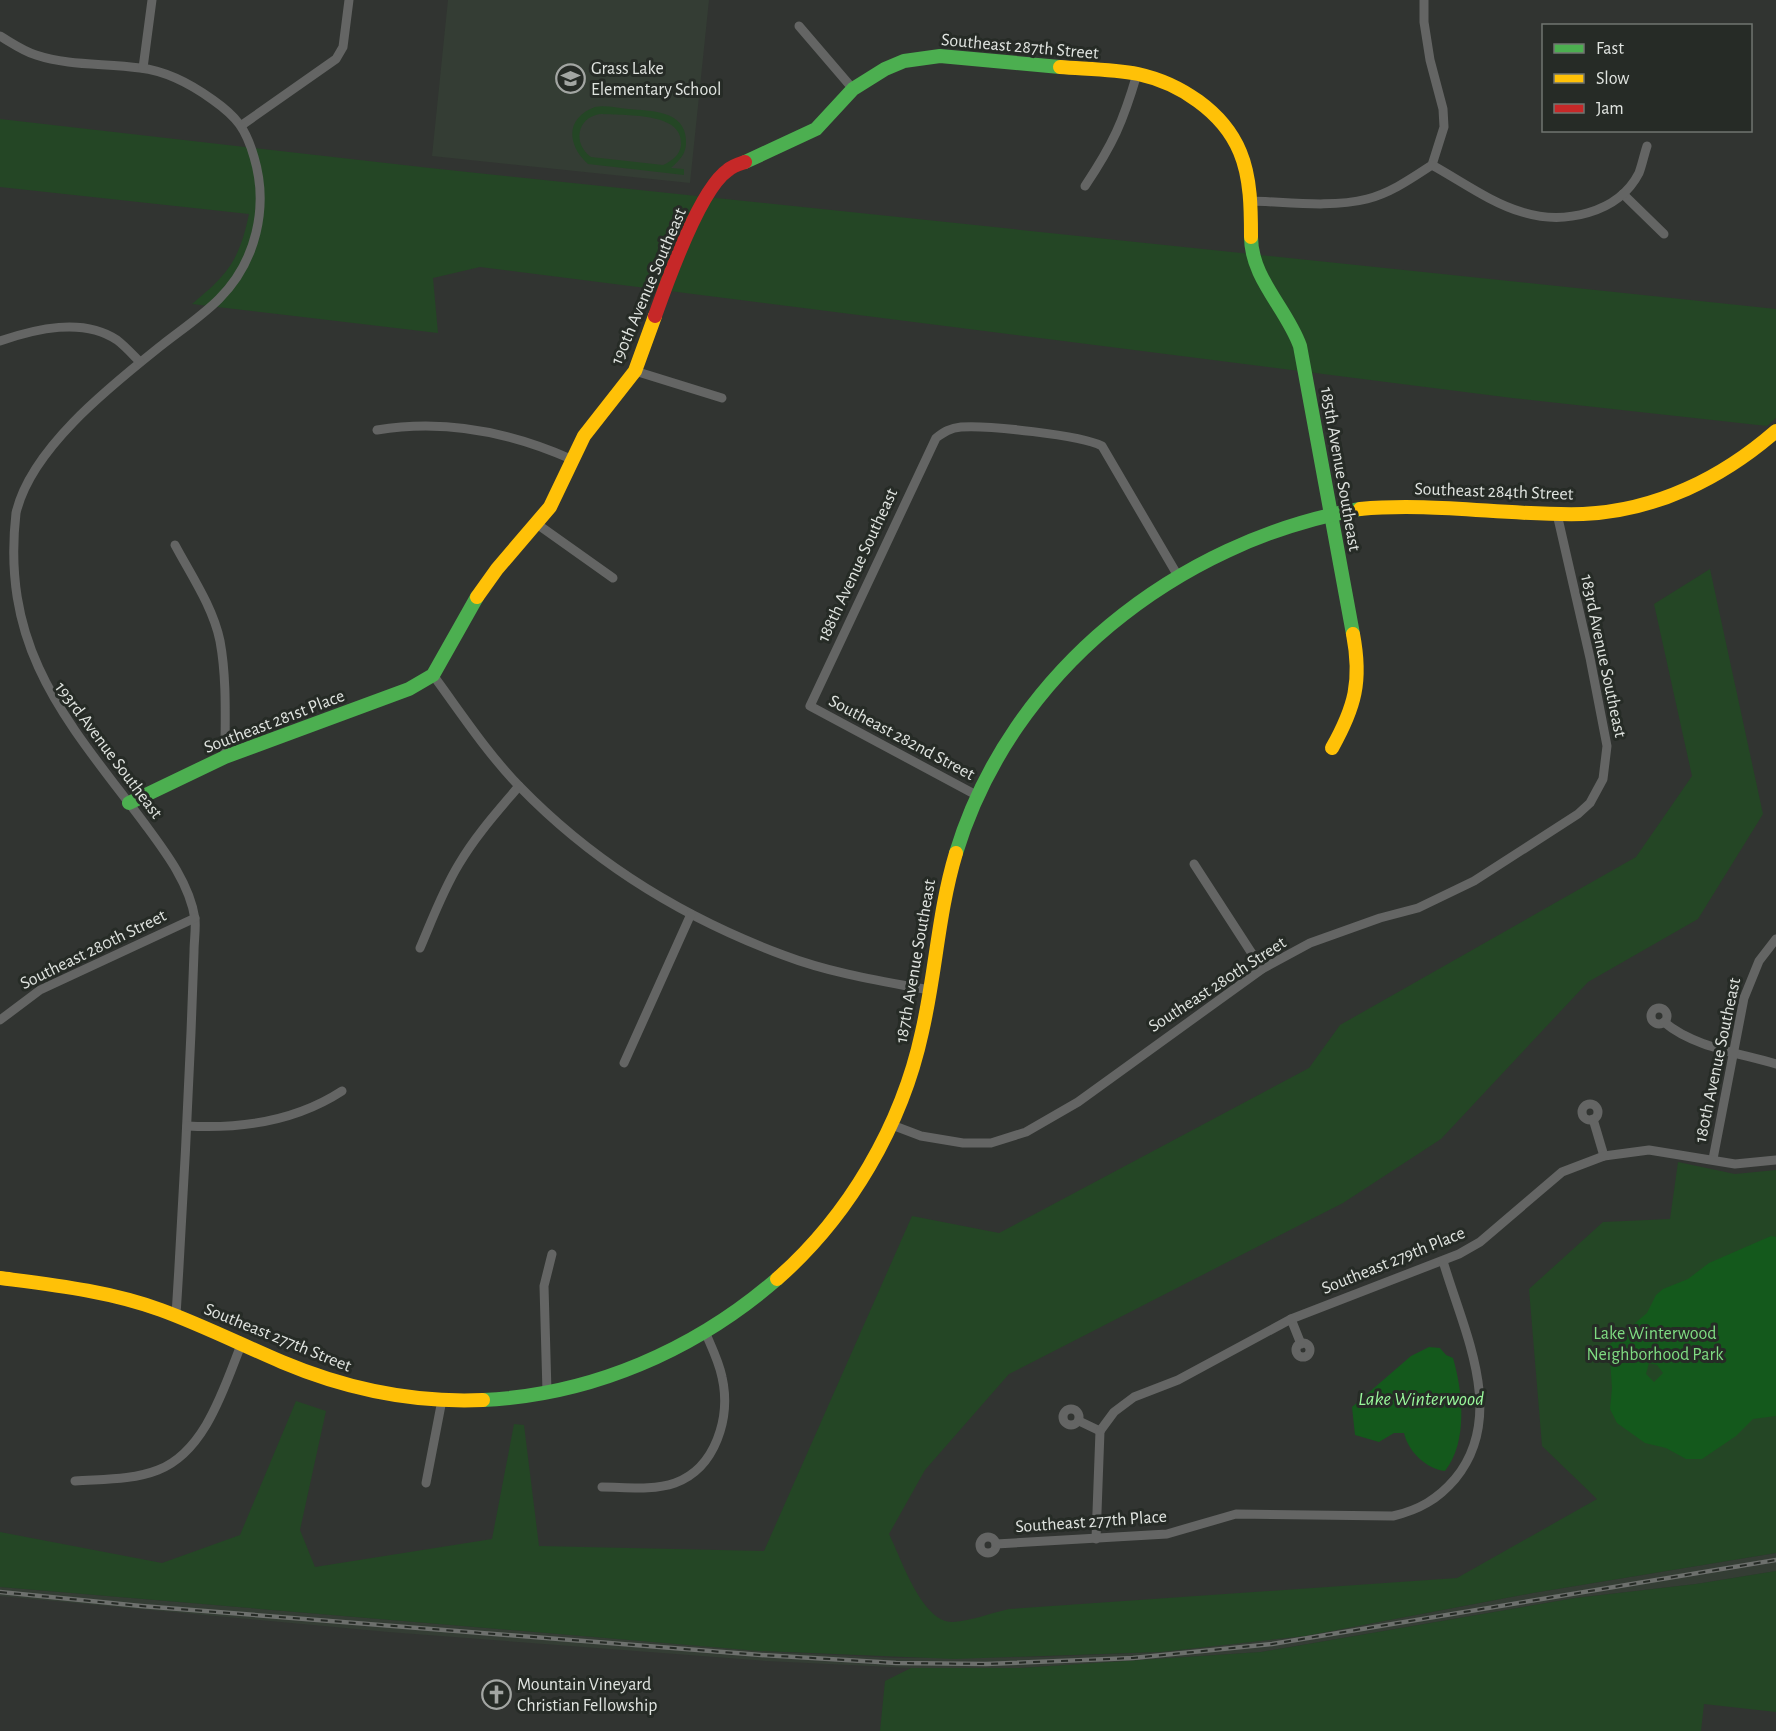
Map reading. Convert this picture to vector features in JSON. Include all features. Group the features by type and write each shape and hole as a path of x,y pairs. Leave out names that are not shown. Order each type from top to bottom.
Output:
{"street":[{"path":"143,68 152,0"},
{"path":"242,125 336,58 343,47 349,0"},
{"path":"1251,201 1339,203 1367,199 1391,190 1432,165 1441,141 1444,118 1430,60 1424,22 1424,0"},
{"path":"799,26 853,89"},
{"name":"193rd Avenue Southeast","path":"0,36 20,49 53,59 143,68 167,75 193,87 218,104 242,125 254,158 260,190 259,225 247,259 220,299 140,362 61,435 40,460 17,509 11,567 11,591 16,620 30,667 58,714 129,803 179,872 195,918 187,1126 176,1315"},
{"name":"Southeast 287th Street","path":"718,179 744,160 816,129 853,89 893,64 916,58 940,56 1137,74 1172,85 1209,109 1223,124 1240,152 1251,201"},
{"path":"1085,186 1119,131 1137,74"},
{"path":"1432,165 1521,212 1539,216 1578,215 1611,204 1623,194 1639,172 1647,146"},
{"name":"190th Avenue Southeast","path":"433,675 476,599 497,569 550,507 584,436 635,371 668,279 709,191 718,179"},
{"path":"1623,194 1664,234"},
{"name":"185th Avenue Southeast","path":"1251,201 1251,245 1257,268 1294,329 1300,346 1329,514 1355,635 1357,691 1349,718 1332,748"},
{"path":"0,341 38,330 74,327 96,331 116,339 140,362"},
{"path":"635,371 722,398"},
{"path":"377,430 423,425 472,430 531,441 571,459"},
{"name":"188th Avenue Southeast","path":"810,706 936,438 949,429 974,427 1080,438 1102,446 1178,576"},
{"name":"Southeast 284th Street","path":"1178,576 1222,551 1271,532 1329,514 1367,508 1444,505 1557,514 1642,505 1677,496 1740,462 1776,431"},
{"name":"183rd Avenue Southeast","path":"1557,514 1604,723 1607,746 1603,780 1590,803"},
{"path":"537,524 613,578"},
{"path":"175,545 208,605 220,640 225,697 225,757"},
{"name":"187th Avenue Southeast","path":"547,1392 613,1375 670,1354 706,1334 748,1306 788,1270 826,1227 862,1179 892,1125 915,1060 946,885 978,796 997,760 1030,709 1072,660 1132,605 1178,576"},
{"path":"433,675 484,746 519,786 579,842 647,889 691,914 784,956 843,973 929,990"},
{"name":"Southeast 281st Place","path":"129,803 225,757 409,689 433,675"},
{"name":"Southeast 282nd Street","path":"810,706 978,796"},
{"path":"420,948 459,864 486,824 519,786"},
{"name":"Southeast 280th Street","path":"892,1125 943,1141 991,1143 1012,1138 1078,1102 1262,969 1310,943 1380,918 1418,908 1474,881 1561,828 1590,803"},
{"path":"1194,864 1262,969"},
{"path":"624,1063 691,914"},
{"name":"Southeast 280th Street","path":"4,1016 40,990 195,918"},
{"name":"180th Avenue Southeast","path":"1713,1159 1744,998 1752,973 1776,939"},
{"path":"0,1003 4,1016"},
{"path":"1664,1022 1680,1034 1776,1064"},
{"path":"187,1126 232,1126 266,1121 323,1103 342,1091"},
{"path":"1593,1119 1605,1156"},
{"name":"Southeast 279th Place","path":"1100,1431 1114,1412 1134,1397 1178,1380 1291,1319 1443,1261 1480,1242 1562,1172 1605,1156 1650,1150 1749,1164 1776,1160"},
{"path":"547,1392 544,1286 552,1254"},
{"name":"Southeast 277th Place","path":"996,1544 1167,1534 1236,1514 1394,1516 1410,1512 1434,1500 1450,1485 1469,1460 1476,1443 1482,1410 1478,1376 1443,1261"},
{"name":"Southeast 277th Street","path":"0,1278 90,1292 176,1315 241,1345 320,1377 348,1385 442,1400 483,1401 547,1392"},
{"path":"1291,1319 1301,1344"},
{"path":"602,1487 651,1487 673,1484 701,1467 712,1452 718,1437 724,1396 722,1377 706,1334"},
{"path":"75,1481 146,1474 169,1465 188,1448 204,1427 241,1345"},
{"path":"426,1483 442,1400"},
{"path":"1079,1421 1100,1431 1096,1539"}],"shaded area":[{"name":"Grass Lake Elementary School","path":"448,0 709,0 690,183 432,156"},
{"path":"1776,1553 1776,1571 1696,1584 1575,1598 1261,1652 1020,1668 911,1668 766,1661 388,1632 0,1596 0,1587 759,1651 896,1658 1040,1657 1160,1652 1305,1636 1533,1593"}],"green space":[{"path":"607,106 656,112 673,118 684,130 686,145 682,156 671,168 684,169 684,175 588,164 576,149 572,132 578,118 595,107","holes":["600,114 637,116 663,121 673,126 679,134 681,145 679,152 663,165 591,157 581,145 580,132 586,121"]},
{"path":"0,119 430,168 1776,309 1776,418 1767,426 1512,398 480,267 433,278 438,333 192,304 215,284 230,265 241,244 249,214 0,187"},
{"name":"Lake Winterwood Neighborhood Park","path":"1710,569 1763,814 1698,919 1588,982 1441,1139 1343,1203 1009,1374 925,1470 889,1534 906,1573 922,1601 942,1619 953,1622 974,1619 1009,1609 1457,1578 1597,1499 1542,1446 1529,1289 1603,1222 1670,1219 1678,1162 1735,1174 1776,1170 1776,1553 1533,1593 1305,1636 1160,1652 954,1659 759,1651 0,1587 0,1532 162,1563 240,1535 296,1401 326,1411 300,1530 315,1567 492,1539 514,1424 524,1425 539,1546 764,1551 912,1216 999,1233 1309,1068 1340,1025 1636,857 1692,776 1654,604"},
{"path":"1776,1571 1776,1712 1704,1704 1701,1731 880,1731 885,1681 911,1668 1020,1668 1261,1652 1575,1598 1696,1584"}],"water":[{"path":"1771,1236 1776,1237 1776,1416 1753,1419 1736,1436 1702,1459 1686,1459 1666,1448 1645,1443 1617,1423 1610,1409 1612,1388 1609,1345 1647,1313 1656,1295 1663,1289 1688,1279 1709,1263","holes":["1649,1363 1657,1365 1663,1373 1654,1382 1646,1374"]},
{"name":"Lake Winterwood","path":"1429,1347 1440,1348 1446,1355 1453,1358 1461,1401 1457,1446 1445,1471 1431,1467 1419,1458 1409,1446 1404,1433 1394,1433 1379,1442 1355,1435 1352,1407 1411,1356"}],"railway":[{"path":"0,1592 141,1606 761,1655 896,1663 986,1664 1133,1658 1272,1644 1776,1560"}],"traffic: fast":[{"path":"745,162 816,129 853,89 885,69 904,61 940,56 1060,67"},
{"path":"1251,237 1253,252 1263,280 1287,319 1300,346 1353,634"},
{"path":"956,853 982,788 1017,727 1060,673 1110,625 1166,584 1227,551 1292,526 1360,509"},
{"path":"129,803 225,757 409,689 433,675 477,597"},
{"path":"483,1400 563,1389 640,1364 712,1327 777,1279"}],"traffic: slow":[{"path":"1060,67 1119,71 1153,78 1184,92 1211,112 1232,137 1244,162 1250,194 1251,237"},
{"path":"477,597 497,569 550,507 584,436 635,371 655,316"},
{"path":"1360,509 1416,507 1555,514 1610,512 1662,499 1687,489 1733,463 1776,431"},
{"path":"1332,748 1346,720 1354,693 1357,666 1353,634"},
{"path":"777,1279 803,1254 849,1198 869,1167 901,1101 922,1032 945,898 956,853"},
{"path":"0,1278 81,1290 141,1303 192,1322 306,1372 356,1387 431,1399 483,1400"}],"traffic: jam":[{"path":"655,316 686,237 706,196 717,180 728,170 745,162"}],"place":[{"name":"Grass Lake Elementary School","path":"570,78"},
{"name":"Mountain Vineyard Christian Fellowship","path":"496,1694"}]}
